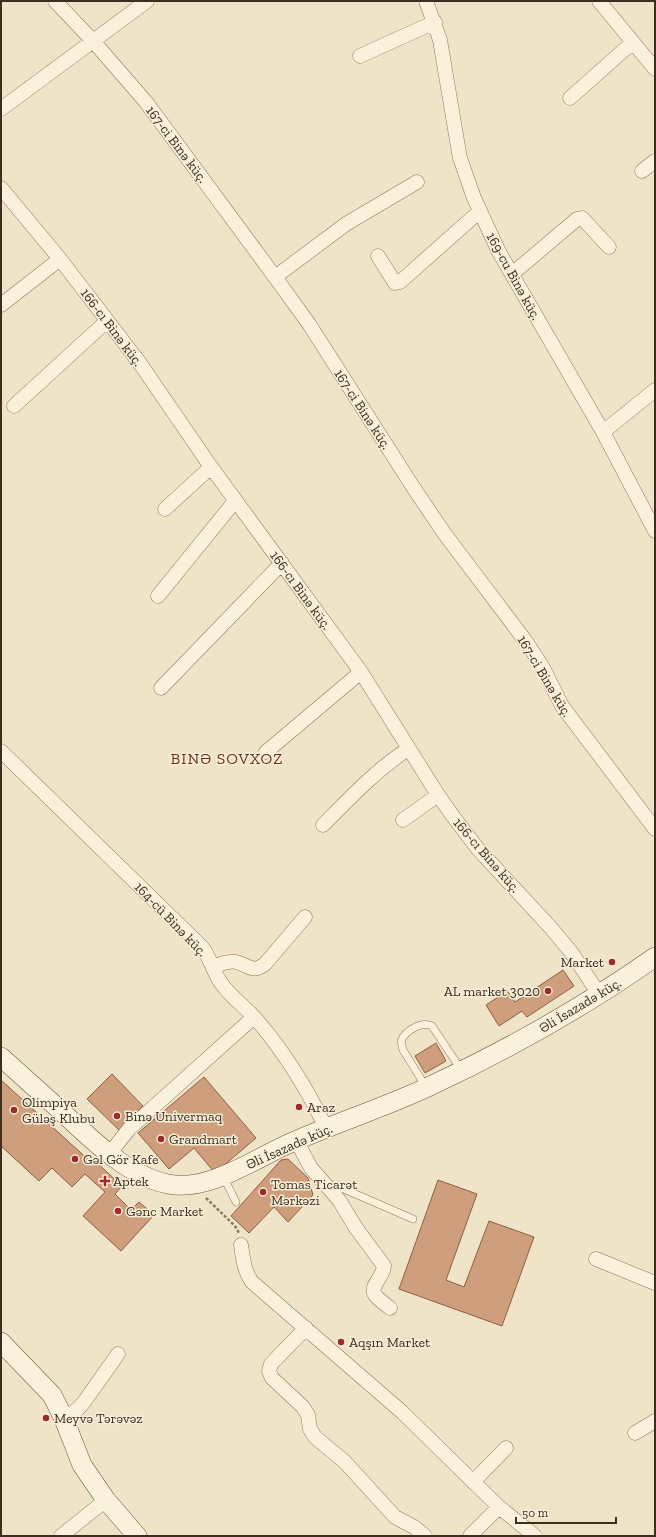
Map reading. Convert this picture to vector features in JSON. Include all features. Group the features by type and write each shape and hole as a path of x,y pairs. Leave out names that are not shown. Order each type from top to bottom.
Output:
{"street":[{"name":"167-ci Binə küç.","path":"55,1 146,102 275,277 309,324 444,533 527,643 542,666 562,706 655,829"},
{"path":"1,109 147,1"},
{"name":"169-cu Binə küç.","path":"426,1 435,22 440,40 460,158 474,198 499,252 603,432 655,531"},
{"path":"599,1 655,69"},
{"path":"360,56 435,22"},
{"path":"570,98 633,42"},
{"path":"642,171 655,161"},
{"path":"275,277 346,224 417,182"},
{"name":"166-cı Binə küç.","path":"1,188 60,259 139,362 234,500 361,672 438,795 478,849 556,934 571,952 599,994"},
{"path":"378,256 395,283 400,282 480,211"},
{"path":"512,274 577,220 582,218 609,247"},
{"path":"1,305 60,259"},
{"path":"14,406 107,321"},
{"path":"603,432 655,390"},
{"path":"166,509 211,467"},
{"path":"158,596 234,500"},
{"path":"161,688 282,563"},
{"path":"266,752 361,672"},
{"path":"323,825 388,762 408,749"},
{"name":"164-cü Binə küç.","path":"1,751 209,956 220,982 254,1017 295,1071 326,1128"},
{"path":"403,820 438,795"},
{"path":"214,966 236,962 254,969 259,969 266,964 305,917"},
{"name":"Əli İsazadə küç.","path":"1,1057 88,1136 127,1166 156,1181 170,1185 193,1185 214,1180 296,1140 376,1109 462,1071 553,1022 655,957"},
{"path":"110,1153 129,1129 254,1017"},
{"path":"296,1140 311,1168 319,1179 339,1200 359,1233 384,1266 384,1270 373,1291 376,1296 390,1308"},
{"path":"241,1245 245,1267 252,1282 414,1423 499,1507 535,1536"},
{"path":"596,1260 655,1283"},
{"path":"306,1328 271,1364 269,1371 272,1378 303,1406 308,1415 310,1429 315,1437 345,1462 395,1517 414,1527 425,1536"},
{"path":"1,1342 52,1395 64,1419 82,1465 106,1500 137,1536"},
{"path":"64,1419 79,1408 84,1402 118,1354"},
{"path":"635,1433 655,1421"},
{"path":"473,1482 506,1448"},
{"path":"61,1536 106,1500"},
{"path":"470,1536 499,1507"}],"lane":[{"path":"426,1088 403,1050 401,1041 405,1034 421,1024 428,1024 432,1026 462,1071"},
{"path":"223,1176 236,1202"},
{"path":"330,1189 344,1189 413,1219"}],"path":[{"path":"193,1185 235,1226 241,1238 241,1245"}],"building":[{"path":"563,970 574,986 527,1017 522,1011 499,1026 486,1005 507,991 515,1002"},
{"path":"436,1043 446,1061 425,1073 415,1056"},
{"path":"112,1074 143,1106 119,1130 87,1099"},
{"path":"204,1077 256,1138 215,1173 194,1148 169,1169 138,1133"},
{"path":"1,1080 93,1164 95,1161 122,1186 115,1194 131,1210 139,1202 154,1215 121,1251 83,1216 105,1192 85,1174 72,1187 52,1168 39,1181 1,1146"},
{"path":"288,1159 308,1178 313,1195 288,1222 274,1207 249,1233 231,1216 281,1160"},
{"path":"438,1180 477,1194 446,1280 464,1287 489,1221 534,1237 502,1326 399,1289"}],"place":[{"name":"Market","path":"612,962"},
{"name":"AL market 3020","path":"548,991"},
{"name":"Araz","path":"299,1107"},
{"name":"Olimpiya Güləş Klubu","path":"14,1110"},
{"name":"Binə Univermaq","path":"117,1116"},
{"name":"Grandmart","path":"161,1139"},
{"name":"Gəl Gör Kafe","path":"75,1159"},
{"name":"Aptek","path":"105,1181"},
{"name":"Tomas Ticarət Mərkəzi","path":"263,1192"},
{"name":"Gənc Market","path":"118,1211"},
{"name":"Aqşın Market","path":"341,1342"},
{"name":"Meyvə Tərəvəz","path":"46,1418"}],"district":[{"name":"BINƏ SOVXOZ","path":"227,758"}]}
